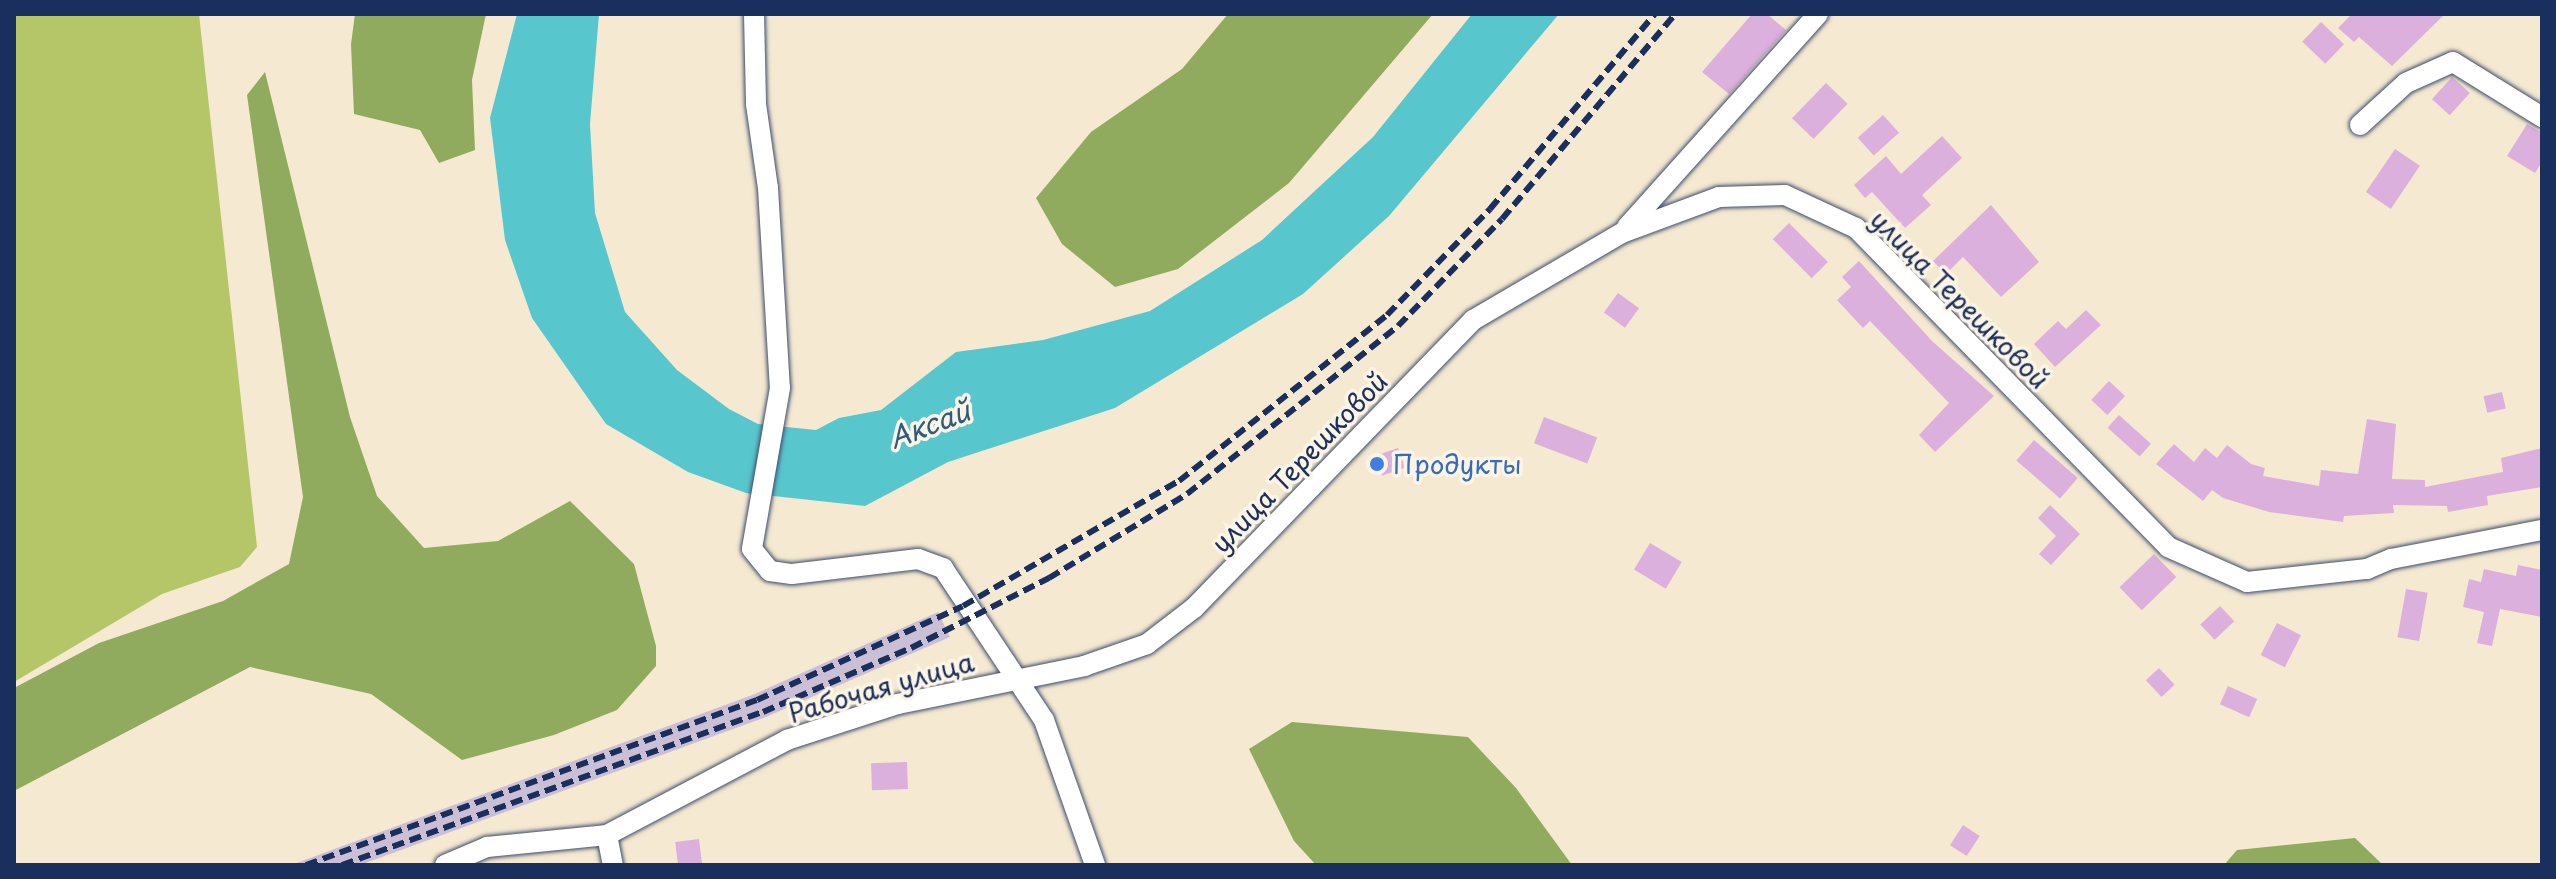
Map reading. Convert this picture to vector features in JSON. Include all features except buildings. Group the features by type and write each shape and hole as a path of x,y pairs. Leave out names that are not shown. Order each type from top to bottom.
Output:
{"street":[{"path":"754,14 756,104 768,188 780,388 753,523 752,549 770,571 856,571 918,559 943,568 1044,720 1095,865"},
{"path":"1622,233 1818,14"},
{"path":"2360,125 2406,83 2453,62 2542,117"},
{"name":"улица Терешковой","path":"1017,677 1084,666 1147,644 1203,599 1473,320 1622,233 1719,197 1755,192 1785,195 1856,228 2168,547 2247,582 2367,569 2391,559 2542,530"},
{"name":"Рабочая улица","path":"607,835 787,740 898,704 1017,677"},
{"path":"445,865 487,847 607,835 613,865"}],"shaded area":[{"path":"938,612 950,637 766,717 360,865 291,865 755,694"}],"green space":[{"path":"14,14 199,14 257,547 240,567 162,594 14,682"},
{"path":"355,14 486,14 472,80 475,150 439,163 420,130 354,114 351,44"},
{"path":"1228,14 1433,14 1289,183 1178,269 1115,287 1062,244 1036,198 1091,132 1182,69"},
{"path":"265,72 350,417 377,496 424,548 498,541 570,501 634,564 656,646 656,666 617,710 554,735 462,760 371,694 250,667 14,791 14,688 99,643 223,601 289,564 303,497 247,95"},
{"path":"1292,722 1468,737 1516,788 1572,865 1316,865 1294,841 1249,749"},
{"path":"2355,838 2383,865 2224,865 2237,850"}],"water":[{"name":"Аксай","path":"517,14 599,14 590,124 595,213 625,312 677,370 729,409 758,424 816,430 839,418 881,410 956,352 1043,340 1150,311 1262,240 1373,137 1472,14 1559,14 1389,216 1303,294 1115,408 948,462 865,506 746,493 688,472 606,424 532,318 505,240 490,118"}],"railway":[{"path":"306,865 757,700 963,606 1179,481 1387,315 1490,209 1655,14"},
{"path":"342,865 763,712 911,648 1049,578 1187,494 1398,326 1502,219 1675,14"}],"place":[{"name":"Продукты","path":"1377,464"}]}
